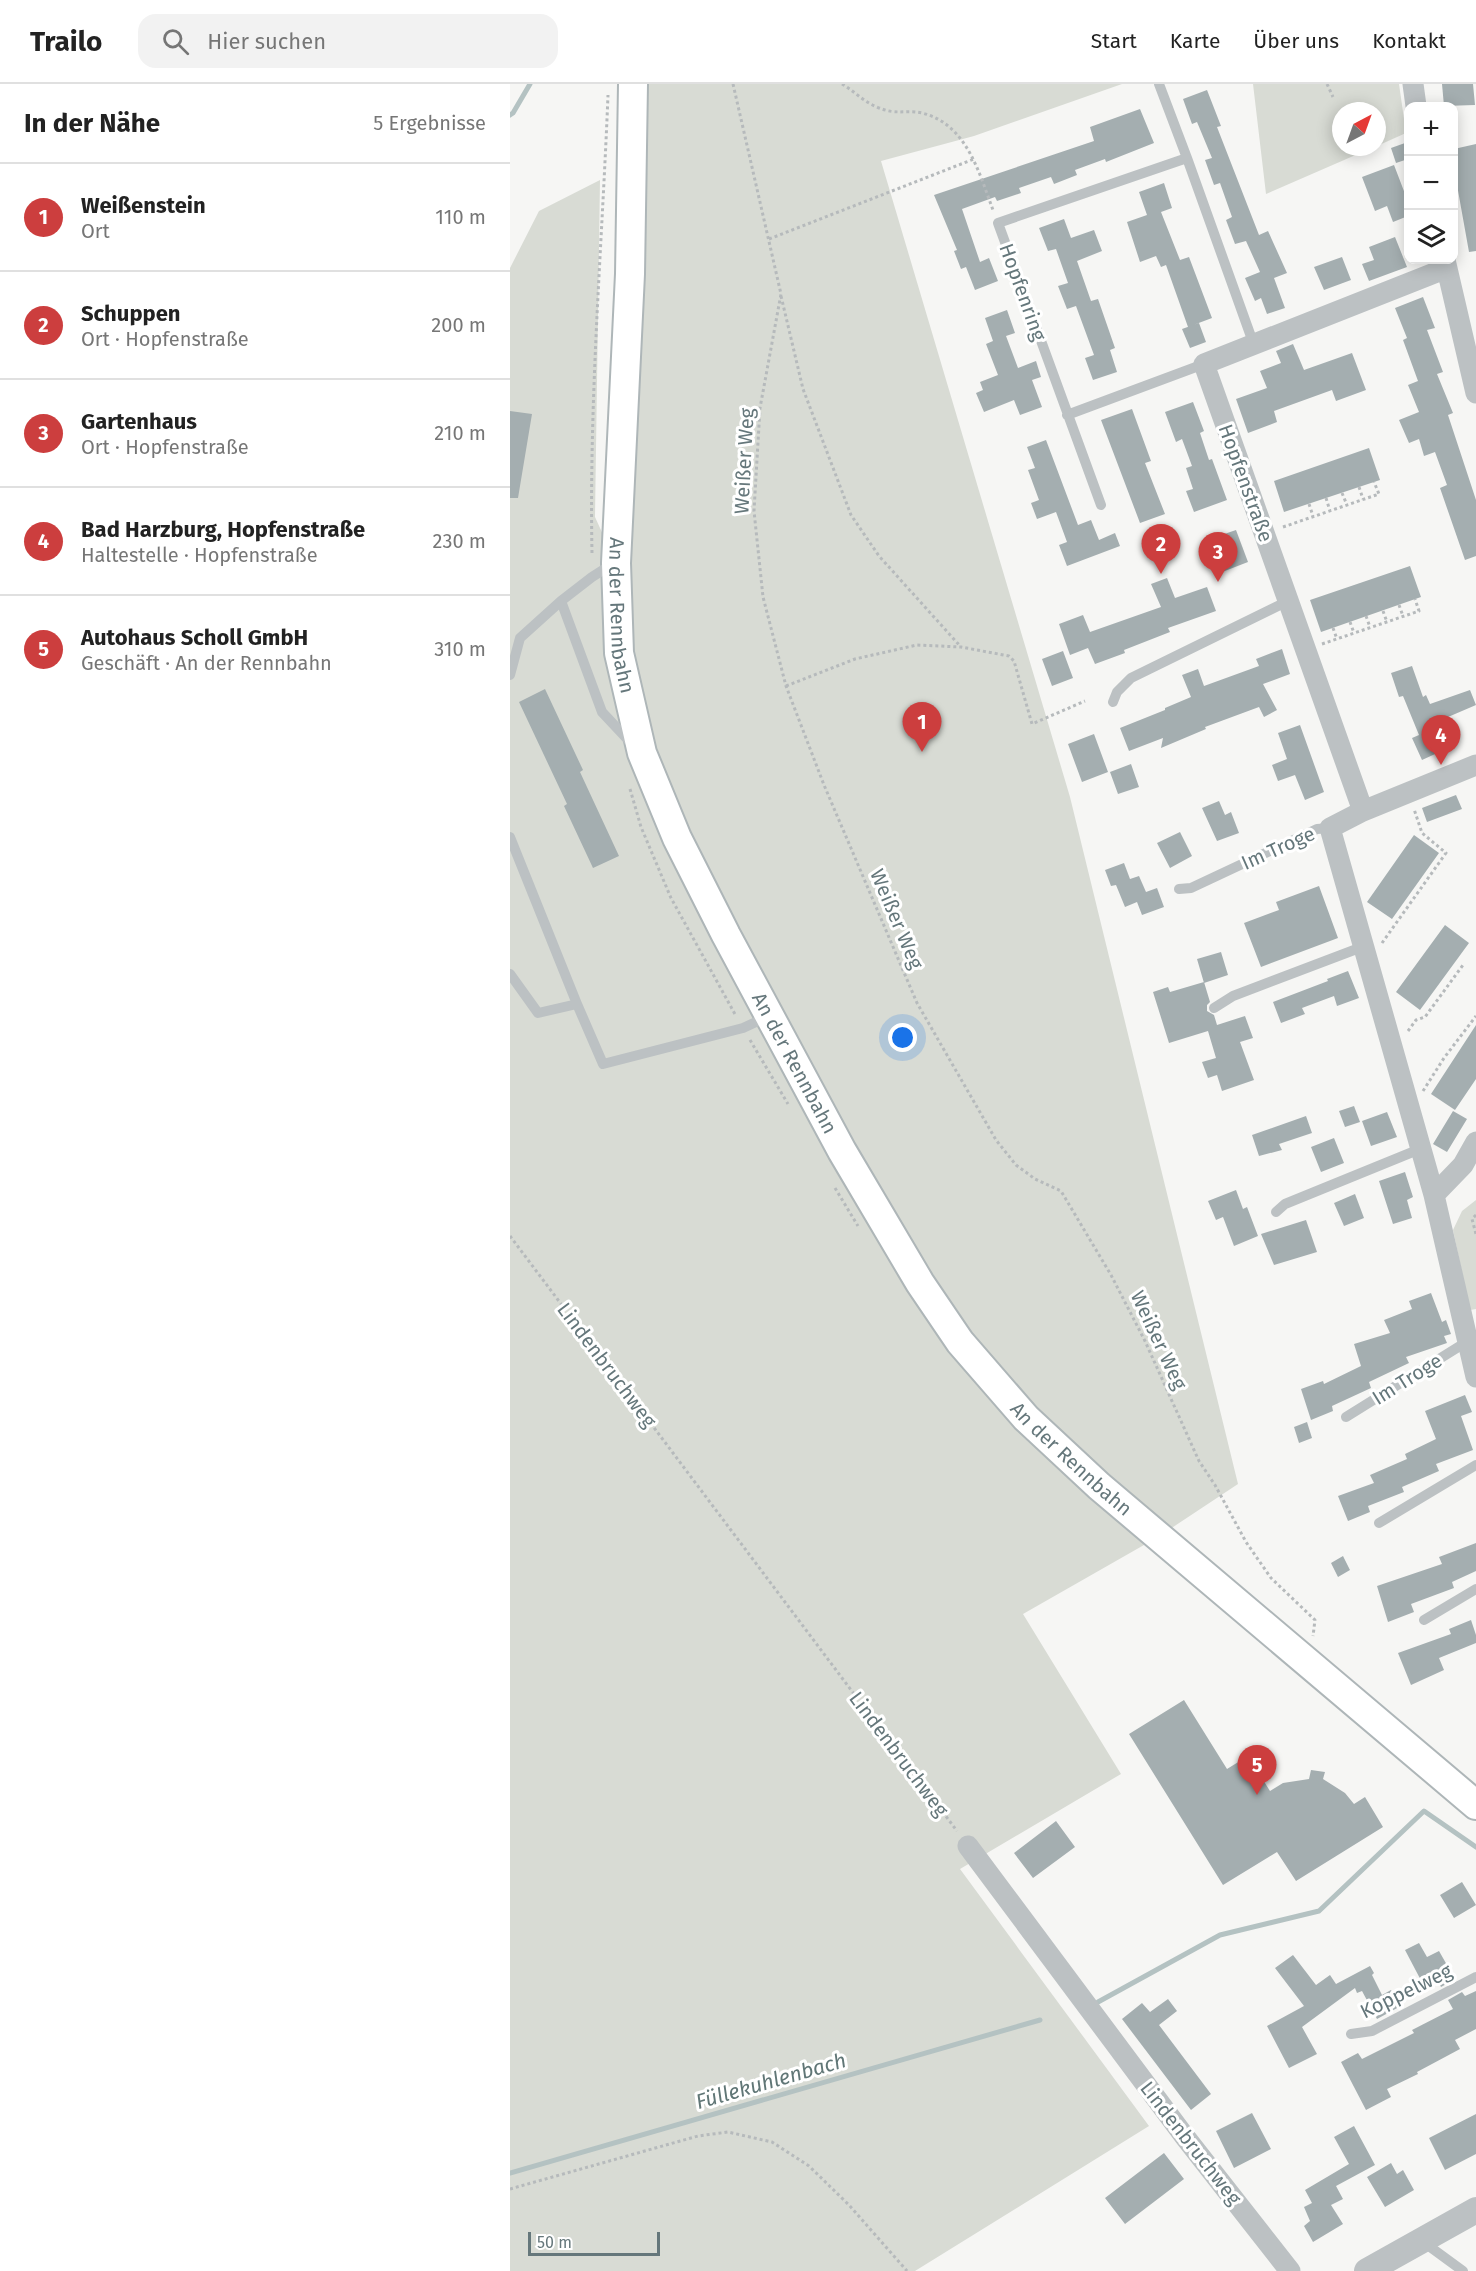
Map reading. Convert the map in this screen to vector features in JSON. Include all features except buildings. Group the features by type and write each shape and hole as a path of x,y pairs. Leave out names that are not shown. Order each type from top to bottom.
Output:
{"main road":[{"name":"An der Rennbahn","path":"621,88 630,274 604,570 619,653 642,753 677,838 842,1151 920,1283 960,1342 1026,1418 1099,1486 1476,1805"}],"street":[{"path":"1413,84 1415,102"},
{"path":"1204,364 1446,264 1476,393"},
{"name":"Hopfenstraße","path":"1204,364 1364,811"},
{"path":"1330,828 1364,811 1476,765"},
{"name":"Im Troge","path":"1330,828 1434,1195 1476,1377"},
{"path":"1434,1195 1463,1165 1476,1142"},
{"name":"Lindenbruchweg","path":"968,1846 1185,2137 1290,2271"},
{"path":"1367,2271 1476,2210"}],"lane":[{"path":"1159,84 1254,345"},
{"name":"Hopfenring","path":"1101,505 998,223 1187,158"},
{"path":"1067,414 1204,364"},
{"path":"510,675 520,638 561,601 604,570"},
{"path":"561,601 602,711 642,753"},
{"path":"1113,702 1117,692 1131,678 1288,601"},
{"name":"Im Troge","path":"1179,889 1191,888 1317,829 1330,828"},
{"path":"510,837 603,1064 743,1029 769,1016"},
{"path":"1214,1008 1233,996 1365,956"},
{"path":"510,974 538,1013 577,1004"},
{"path":"1276,1212 1285,1204 1420,1149"},
{"name":"Im Troge","path":"1346,1417 1468,1341"},
{"path":"1379,1523 1476,1465"},
{"path":"1424,1620 1476,1589"},
{"name":"Koppelweg","path":"1351,2034 1372,2031 1476,1977"},
{"path":"1421,2241 1463,2271"}],"path":[{"name":"Weißer Weg","path":"733,84 781,294 760,408 754,511 763,597 786,686 824,785 917,1003 996,1140 1016,1165 1035,1179 1061,1191 1111,1275 1145,1341 1198,1461 1215,1485 1246,1542 1271,1578 1315,1620 1315,1632 1303,1658"},
{"path":"842,84 874,106 892,113 920,113 937,118 956,133 974,159 998,223"},
{"path":"1327,84 1333,97"},
{"path":"604,570 592,464 598,291 621,88"},
{"path":"768,239 974,159"},
{"path":"781,294 802,389 851,515 879,556 962,647"},
{"path":"1264,534 1379,494 1374,482"},
{"path":"1359,487 1363,499"},
{"path":"1342,493 1347,505"},
{"path":"1326,498 1330,511"},
{"path":"1310,504 1313,516"},
{"path":"1306,650 1419,611 1415,599"},
{"path":"1399,605 1403,616"},
{"path":"1383,611 1387,622"},
{"path":"1366,616 1370,627"},
{"path":"1350,622 1354,633"},
{"path":"1333,628 1337,639"},
{"path":"786,686 855,659 917,645 962,647 1009,656 1014,661 1032,724 1085,701"},
{"path":"629,785 641,827 671,898 743,1029 790,1107"},
{"path":"1365,956 1446,853 1422,833 1408,793"},
{"path":"1392,1052 1416,1020 1425,1017 1463,965"},
{"path":"1410,1113 1444,1058 1476,1016"},
{"path":"830,1179 860,1230"},
{"path":"1476,1215 1472,1219 1476,1234"},
{"name":"Lindenbruchweg","path":"510,1236 968,1846"},
{"path":"510,2189 698,2136 728,2132 771,2142 809,2166 849,2205 907,2271"}],"shaded area":[{"path":"631,84 1122,84 974,136 881,161 1070,797 1238,1484 1158,1537 1023,1614 1121,1774 960,1869 1149,2126 915,2271 510,2271 510,268 539,211 600,180 595,517 615,561"},
{"path":"1253,84 1399,84 1404,134 1386,142 1386,102 1332,102 1332,156 1353,156 1266,194"},
{"path":"1476,1200 1476,1309 1470,1310 1453,1230 1462,1211"}],"waterway":[{"path":"510,115 530,84"},
{"name":"Füllekuhlenbach","path":"1098,2002 1220,1935 1319,1911 1424,1811 1476,1847"},
{"name":"Füllekuhlenbach","path":"510,2173 1040,2020"}],"place":[{"name":"Schuppen","path":"1161,574"},
{"name":"Gartenhaus","path":"1218,582"},
{"name":"Weißenstein","path":"922,752"},
{"name":"Bad Harzburg, Hopfenstraße","path":"1441,765"},
{"name":"Autohaus Scholl GmbH","path":"1257,1795"}]}
